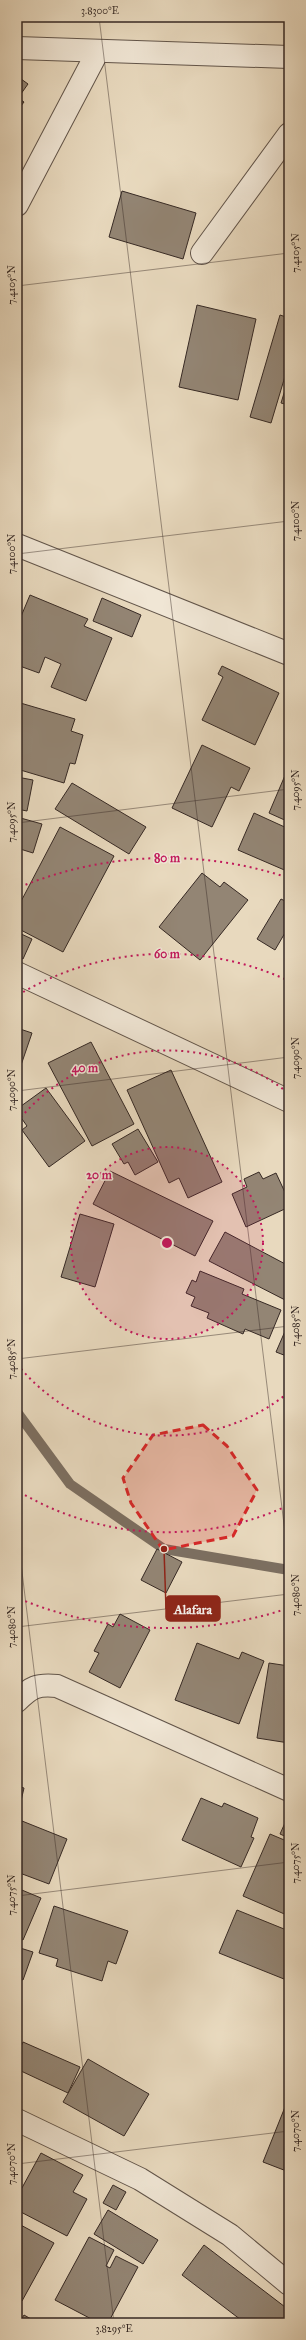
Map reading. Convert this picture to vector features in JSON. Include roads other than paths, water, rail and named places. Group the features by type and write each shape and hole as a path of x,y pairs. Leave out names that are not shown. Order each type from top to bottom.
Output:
{"street":[{"path":"17,48 289,57"},
{"path":"17,205 98,51"},
{"path":"202,253 289,134"},
{"path":"17,546 289,654"},
{"path":"17,973 289,1101"},
{"path":"17,1701 27,1691 41,1684 57,1686 289,1790"},
{"path":"17,2120 140,2179 230,2235 289,2284"}],"waterway":[{"path":"17,1412 70,1484 164,1549 289,1570"}],"place":[{"name":"Alafara","path":"164,1549"}]}
